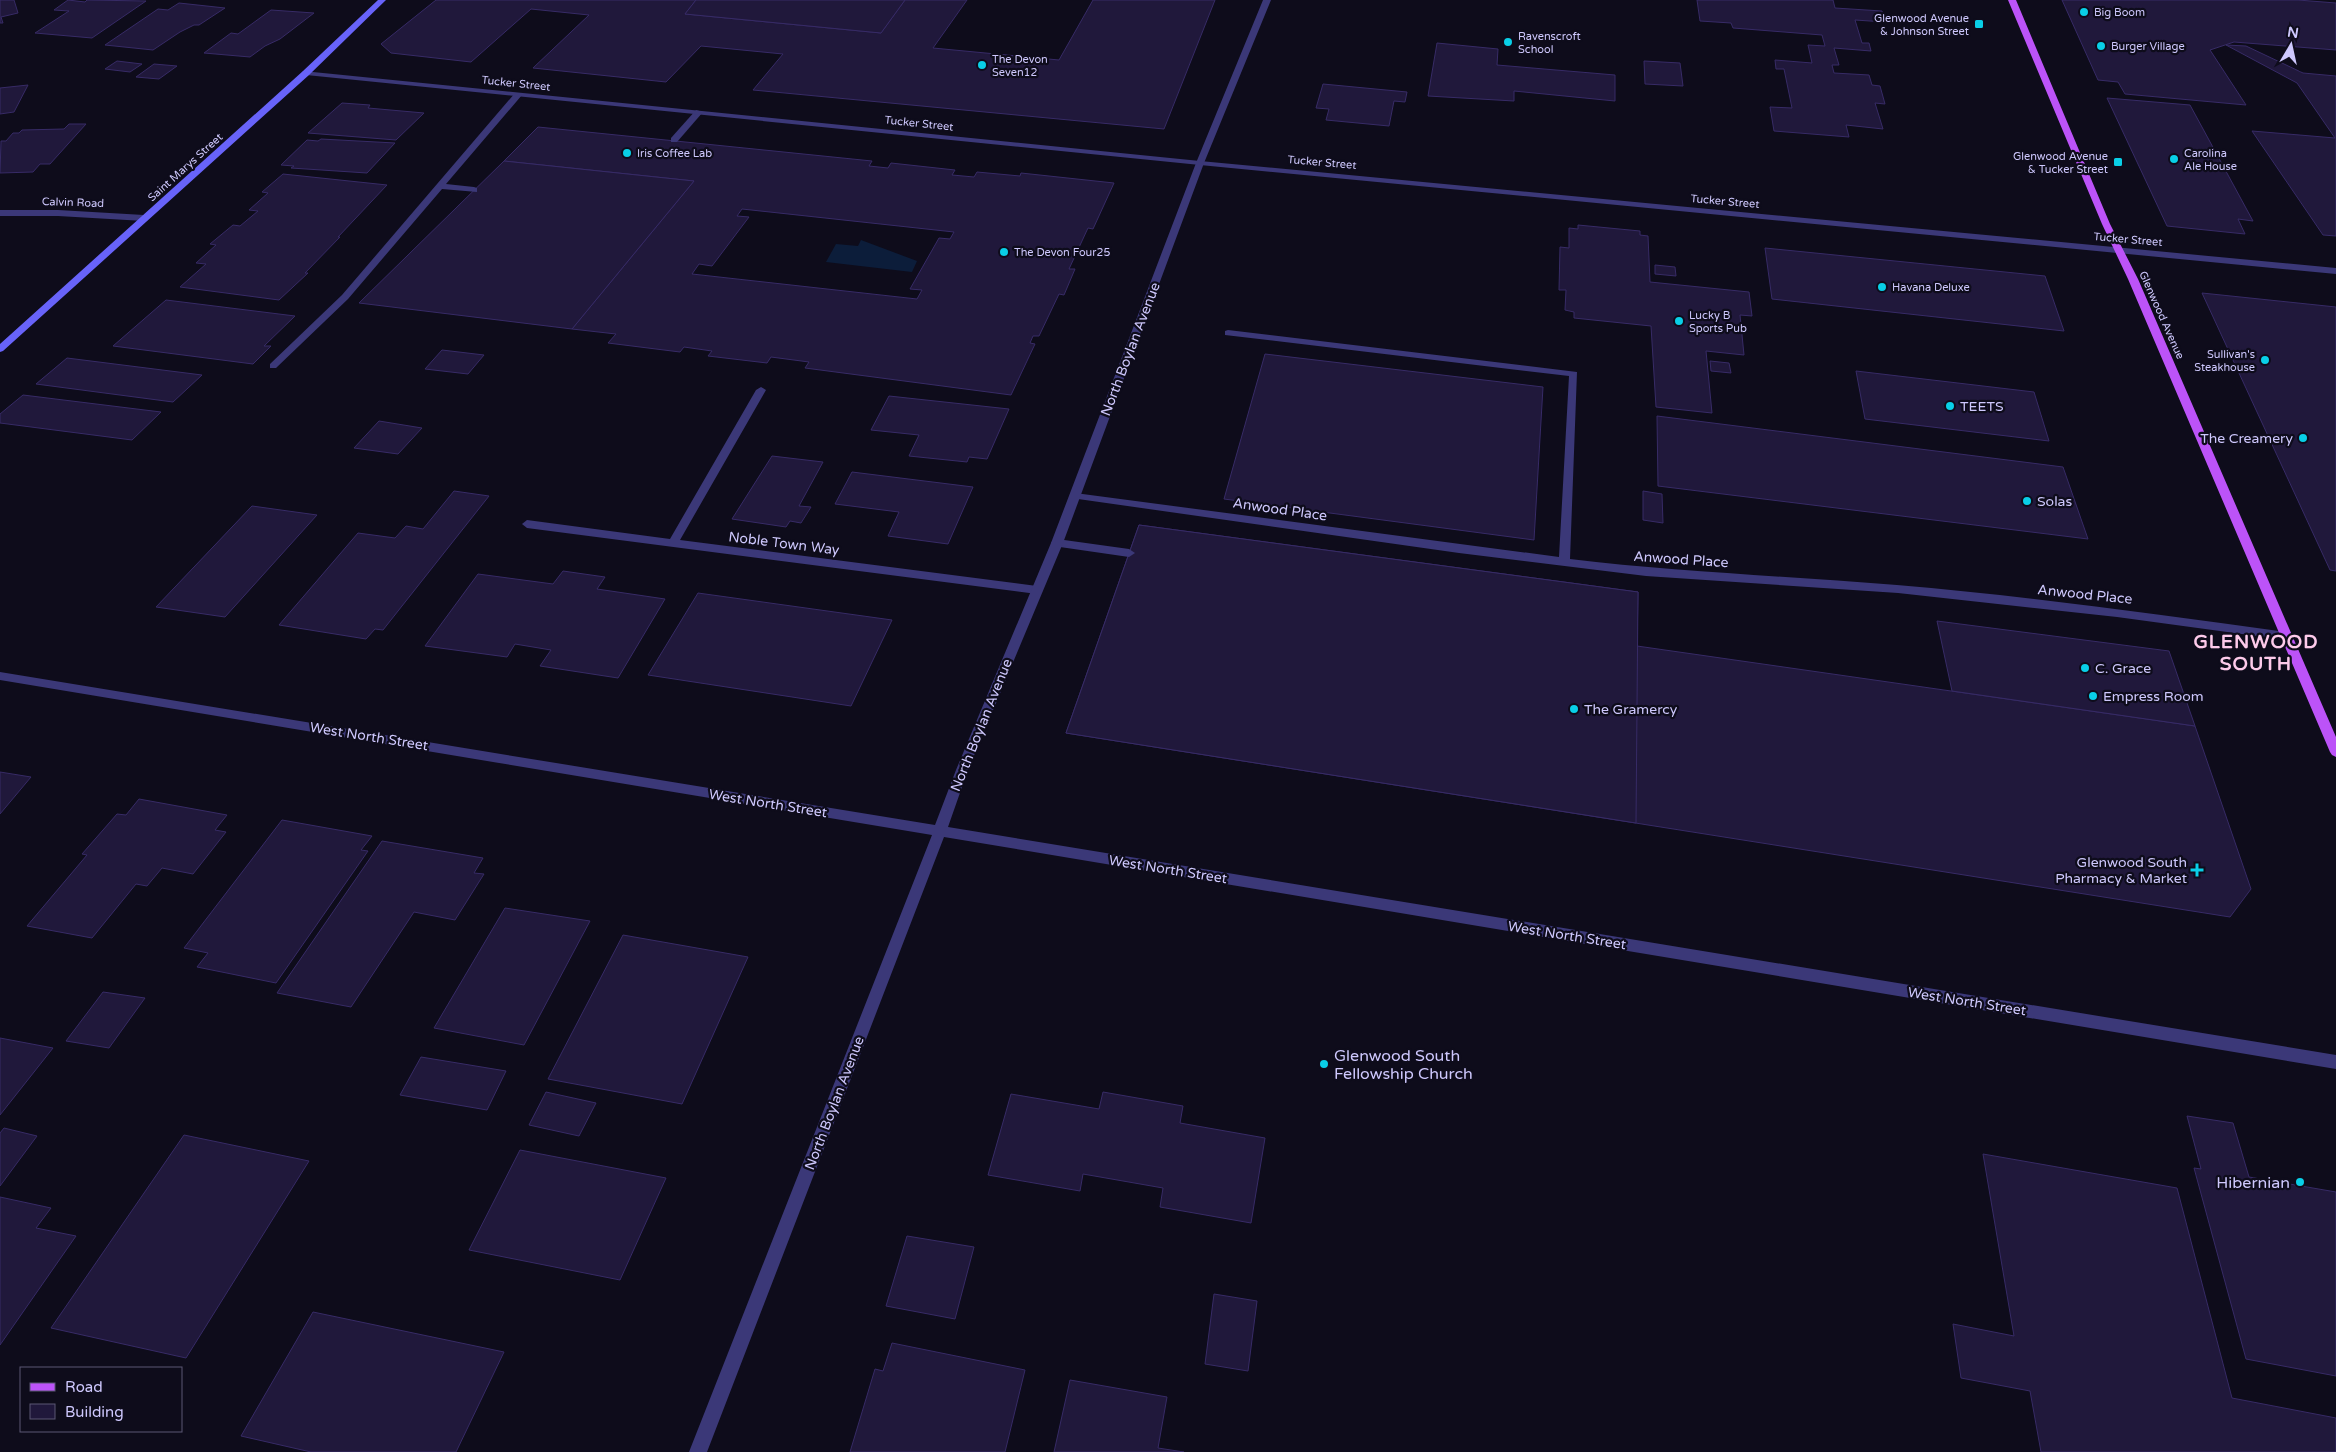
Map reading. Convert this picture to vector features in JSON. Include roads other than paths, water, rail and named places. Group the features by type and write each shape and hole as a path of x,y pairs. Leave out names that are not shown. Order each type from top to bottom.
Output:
{"main road":[{"name":"Saint Marys Street","path":"0,349 306,73 382,0"},
{"name":"Glenwood Avenue","path":"2012,0 2336,752"}],"street":[{"name":"North Boylan Avenue","path":"698,1452 940,831 962,770 1057,543 1200,163 1267,0"},
{"name":"Tucker Street","path":"306,73 1200,163 2336,271"},
{"path":"273,366 345,297 518,95"},
{"path":"674,140 699,112"},
{"path":"440,186 474,190"},
{"name":"Calvin Road","path":"0,213 58,212 144,218"},
{"path":"1228,333 1574,374 1564,562"},
{"path":"673,543 761,390"},
{"name":"Anwood Place","path":"1075,496 1646,572 1898,589 2117,613 2286,636"},
{"name":"Noble Town Way","path":"527,524 1037,590"},
{"path":"1057,543 1129,553"},
{"name":"West North Street","path":"0,676 2336,1062"}],"water":[{"path":"861,240 917,261 912,272 826,262 836,244 858,246"}],"place":[{"name":"Big Boom","path":"2084,12"},
{"name":"Glenwood Avenue & Johnson Street","path":"1979,24"},
{"name":"Ravenscroft School","path":"1508,42"},
{"name":"Burger Village","path":"2101,46"},
{"name":"The Devon Seven12","path":"982,65"},
{"name":"Iris Coffee Lab","path":"627,153"},
{"name":"Carolina Ale House","path":"2174,159"},
{"name":"Glenwood Avenue & Tucker Street","path":"2118,162"},
{"name":"The Devon Four25","path":"1004,252"},
{"name":"Havana Deluxe","path":"1882,287"},
{"name":"Lucky B Sports Pub","path":"1679,321"},
{"name":"Sullivan's Steakhouse","path":"2265,360"},
{"name":"TEETS","path":"1950,406"},
{"name":"The Creamery","path":"2303,438"},
{"name":"Solas","path":"2027,501"},
{"name":"C. Grace","path":"2085,668"},
{"name":"Empress Room","path":"2093,696"},
{"name":"The Gramercy","path":"1574,709"},
{"name":"Glenwood South Pharmacy & Market","path":"2197,870"},
{"name":"Glenwood South Fellowship Church","path":"1324,1064"},
{"name":"Hibernian","path":"2300,1182"}],"district":[{"name":"GLENWOOD SOUTH","path":"2256,652"}]}
